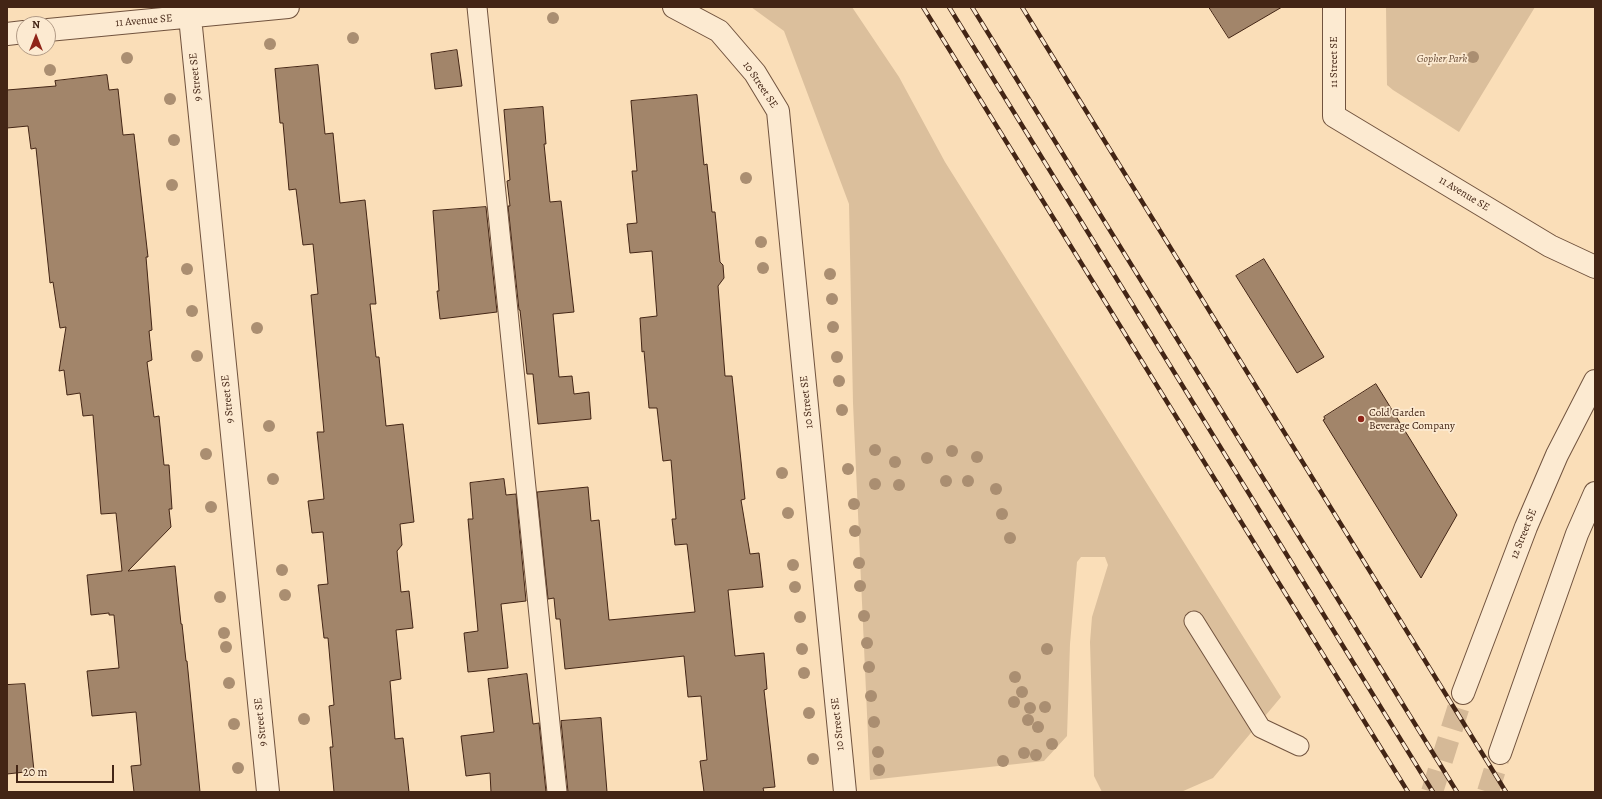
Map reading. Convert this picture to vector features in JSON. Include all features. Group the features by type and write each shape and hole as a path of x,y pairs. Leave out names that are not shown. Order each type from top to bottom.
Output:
{"street":[{"name":"11 Avenue SE","path":"56,29 189,12 288,7"},
{"name":"10 Street SE","path":"674,7 719,31 755,73 778,112 845,792"},
{"name":"11 Street SE","path":"1334,7 1334,116"},
{"name":"9 Street SE","path":"189,12 268,792"},
{"name":"11 Avenue SE","path":"1334,116 1550,246 1595,267"},
{"name":"12 Street SE","path":"1463,693 1526,527 1557,455 1595,381"},
{"path":"1500,753 1577,534 1595,493"}],"lane":[{"path":"477,7 557,792"},
{"path":"1194,621 1261,728 1299,746"}],"green space":[{"path":"751,7 852,7 899,77 945,162 1281,697 1213,778 1181,792 1102,792 1094,776 1090,642 1092,617 1108,565 1105,557 1081,557 1077,562 1070,644 1067,736 1044,761 870,780 853,403 849,204 784,31"},
{"name":"Gopher Park","path":"1386,7 1535,7 1459,132 1387,85"}],"building":[{"path":"1209,7 1282,7 1229,38"},
{"path":"457,50 462,86 435,89 431,54"},
{"path":"318,65 325,134 333,133 340,203 365,200 376,304 370,304 376,357 379,357 386,426 403,424 414,522 400,524 402,545 397,551 401,592 409,591 413,628 396,630 401,679 390,681 395,739 403,738 409,792 334,792 330,747 333,747 329,706 334,705 328,638 324,638 318,585 328,584 323,532 312,533 308,501 324,499 317,432 324,432 311,295 318,294 313,244 303,245 296,189 289,190 283,123 280,123 275,69"},
{"path":"107,75 109,90 118,89 123,135 134,134 148,257 146,257 152,330 149,331 152,360 147,362 154,417 159,416 164,465 169,465 172,509 169,509 171,527 128,571 175,566 181,624 187,661 200,792 134,792 131,766 141,765 136,712 92,716 87,671 119,668 114,615 109,615 109,613 91,615 87,575 122,571 116,513 101,514 93,415 83,416 80,393 67,395 64,370 59,371 66,327 60,328 53,282 50,283 36,148 31,149 28,126 7,128 7,90 56,86 55,81"},
{"path":"697,95 704,165 707,164 712,212 715,212 720,262 723,265 724,278 718,286 725,376 732,376 745,499 741,500 750,554 759,553 763,587 728,590 735,656 764,653 767,689 764,690 775,787 763,788 764,792 704,792 700,761 707,760 701,696 688,697 684,656 565,669 560,619 556,619 554,598 548,599 537,492 588,487 591,521 599,520 609,620 695,612 687,544 675,545 672,519 676,519 671,460 663,461 657,408 649,408 644,351 642,352 640,318 657,316 652,251 630,253 627,224 637,223 632,171 637,171 631,101"},
{"path":"543,107 546,144 544,144 550,202 561,201 574,312 553,314 559,377 572,376 574,394 589,392 591,419 538,424 533,374 527,374 519,310 508,206 510,206 507,181 510,180 504,110"},
{"path":"486,207 497,312 440,319 433,211"},
{"path":"1264,259 1324,357 1297,373 1236,276"},
{"name":"Cold Garden Beverage Company","path":"1376,384 1457,515 1421,578 1323,420 1325,419 1324,417"},
{"path":"504,479 506,495 516,494 526,601 501,604 508,668 468,672 464,633 478,631 468,519 473,519 470,483"},
{"path":"527,674 533,724 539,723 546,792 491,792 490,773 466,776 461,736 494,732 488,679"},
{"path":"25,684 34,771 7,774 7,685"},
{"path":"601,718 607,792 568,792 561,721"}],"tunnel":[{"path":"1432,792 1463,693"},
{"path":"1488,792 1500,753"}],"railway":[{"path":"923,7 1408,792"},
{"path":"949,7 1433,792"},
{"path":"972,7 1457,792"},
{"path":"1022,7 1506,792"}],"place":[{"name":"Cold Garden Beverage Company","path":"1361,419"}]}
